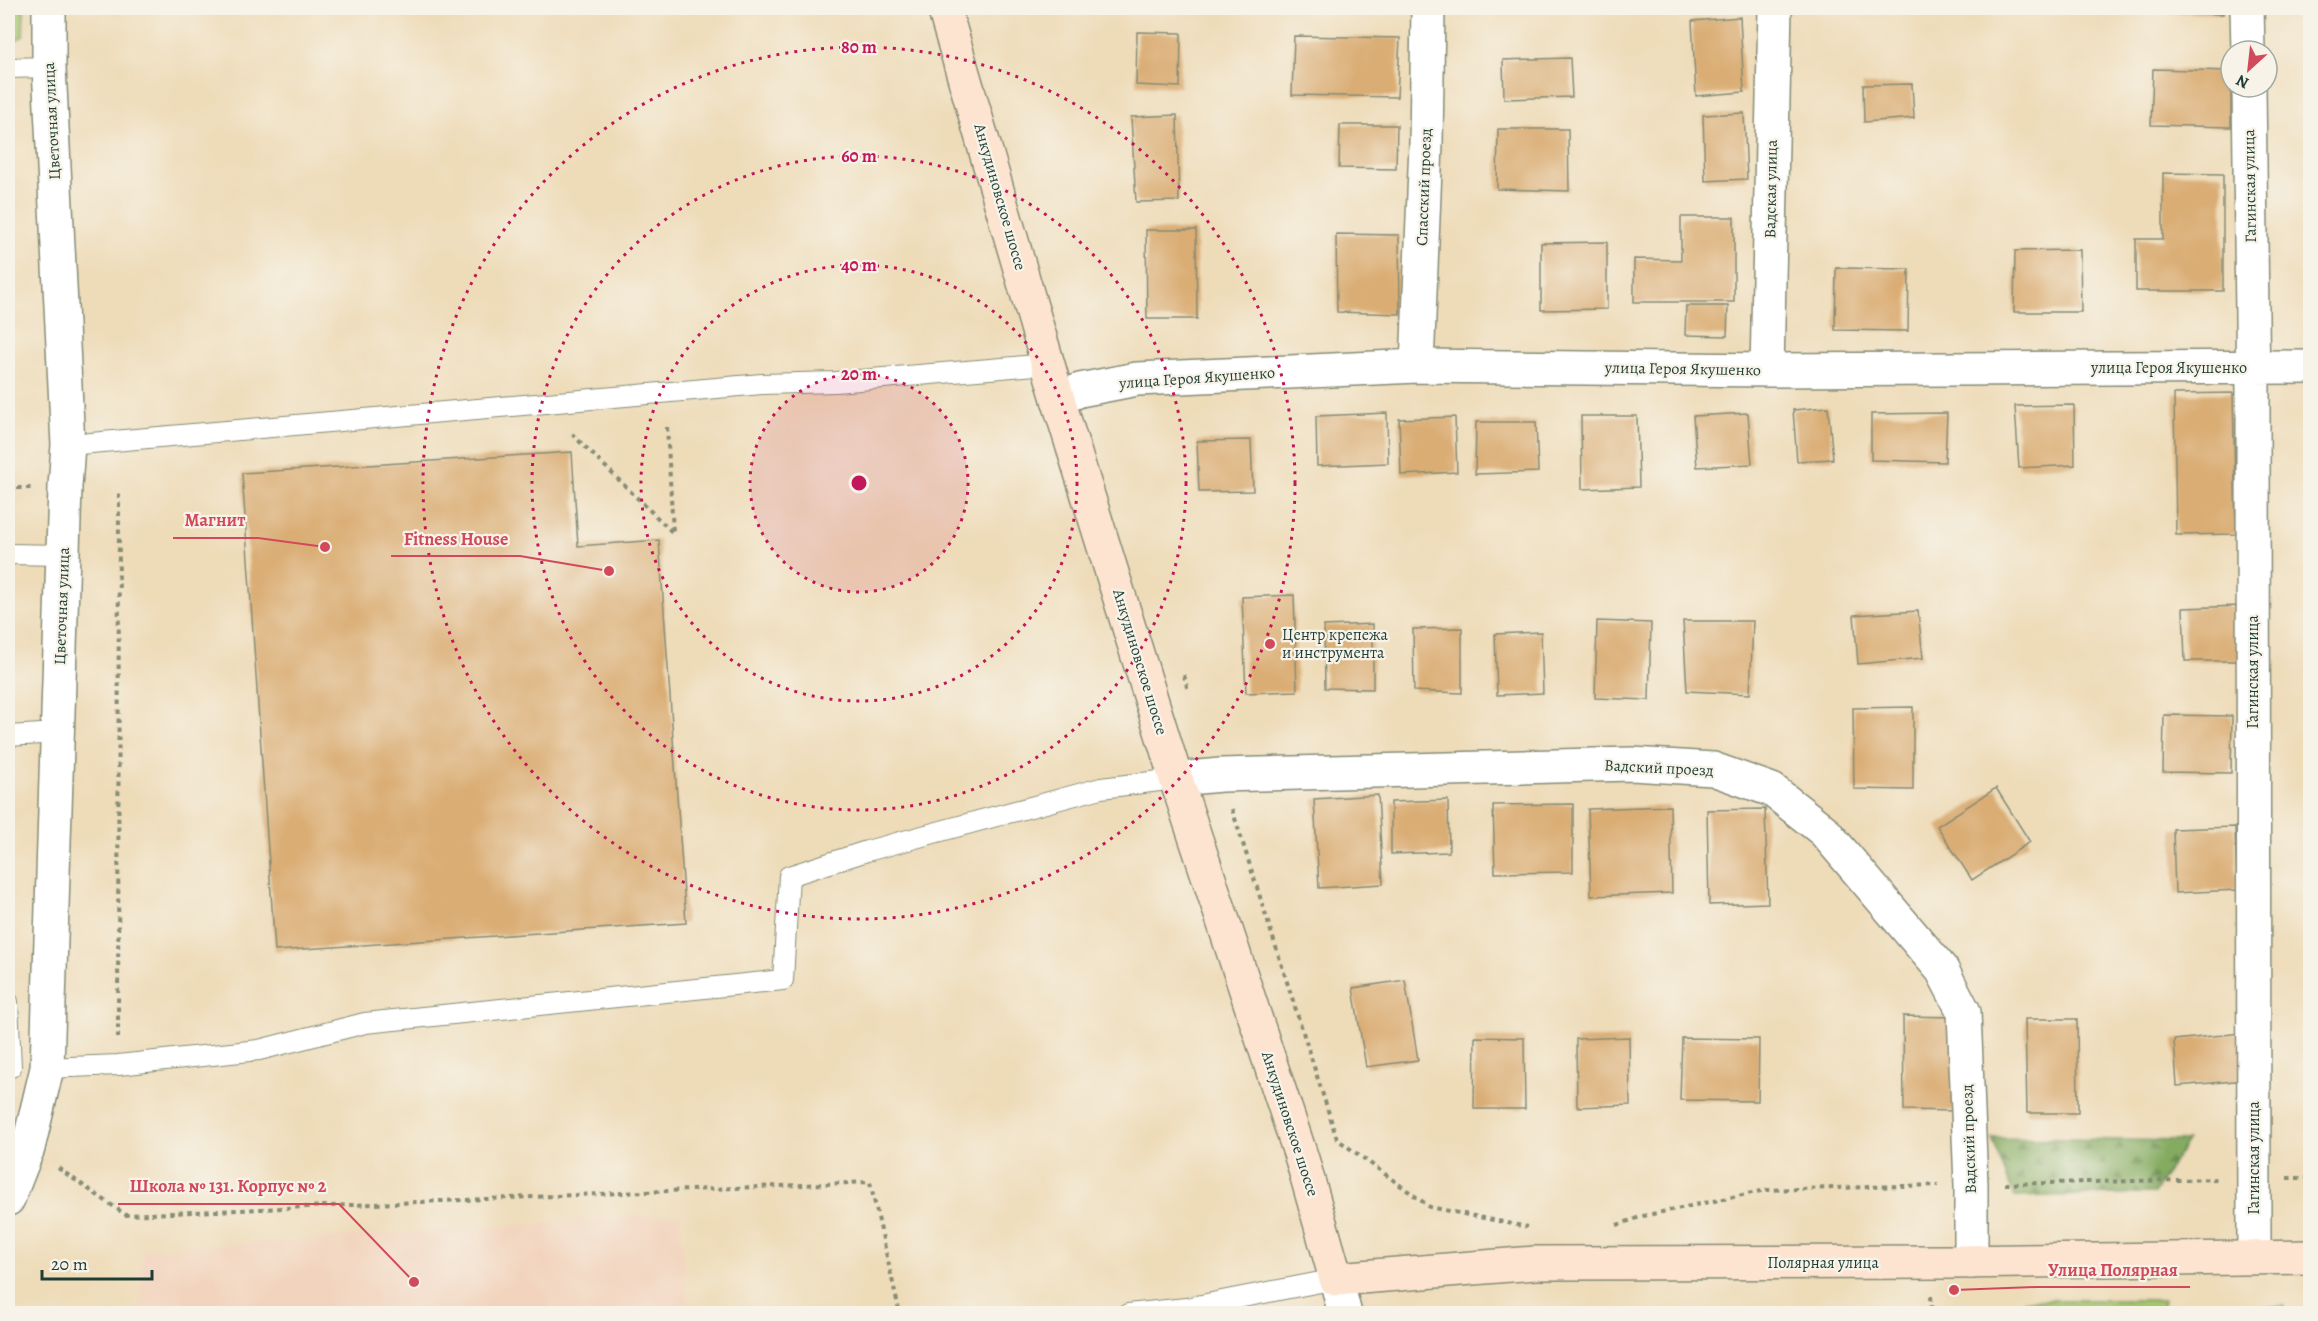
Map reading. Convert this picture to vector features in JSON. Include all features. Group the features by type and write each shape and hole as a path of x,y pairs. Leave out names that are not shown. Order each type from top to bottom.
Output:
{"main road":[{"name":"Анкудиновское шоссе","path":"944,8 1058,399 1176,779 1302,1159 1336,1279"},
{"name":"Полярная улица","path":"1336,1279 1534,1263 1971,1262 2310,1257"}],"street":[{"name":"Цветочная улица","path":"8,1199 28,1148 47,1068 68,445 49,67 49,8"},
{"name":"Спасский проезд","path":"1417,366 1426,144 1428,8"},
{"name":"Вадская улица","path":"1767,370 1775,8"},
{"path":"2247,8 2248,39"},
{"name":"Гагинская улица","path":"2248,99 2252,368 2254,1257"},
{"name":"улица Героя Якушенко","path":"1058,399 1080,390 1137,379 1417,366 1767,370 2310,367"},
{"name":"Вадский проезд","path":"1176,779 1221,775 1632,764 1713,769 1772,790 1824,831 1942,970 1964,1012 1971,1185 1971,1262"},
{"name":"Анкудиновское шоссе","path":"1336,1279 1345,1314"}],"lane":[{"path":"8,68 49,67"},
{"path":"68,445 762,384 836,381 1048,364"},
{"path":"8,554 63,555"},
{"path":"8,736 58,733"},
{"path":"47,1068 118,1065 259,1050 365,1023 783,980 789,876 867,851 1101,788 1176,779"},
{"path":"8,1002 11,1067 8,1068"},
{"path":"1128,1314 1187,1311 1336,1279"}],"path":[{"path":"572,434 673,533 667,427"},
{"path":"118,1065 119,489"},
{"path":"1180,664 1189,696"},
{"path":"1221,775 1337,1139 1430,1207 1529,1227"},
{"path":"28,1148 126,1215 870,1182 900,1314"},
{"path":"1612,1227 1643,1216 1766,1190 2310,1178"}],"shaded area":[{"path":"680,1214 688,1313 141,1313 142,1250"}],"green space":[{"path":"8,8 24,8 23,36 8,44"},
{"path":"1992,1138 2187,1141 2154,1193 2014,1197"},
{"path":"2024,1300 2164,1300 2160,1313 2020,1313"},
{"path":"2285,1306 2284,1313 2196,1313 2198,1308"}],"building":[{"path":"2163,8 2223,8 2223,14 2163,12"},
{"path":"1740,17 1744,92 1696,96 1692,21"},
{"path":"1137,32 1181,33 1180,87 1136,85"},
{"path":"1294,36 1400,38 1397,97 1292,95"},
{"path":"1570,58 1572,97 1504,99 1503,60"},
{"path":"2153,69 2219,71 2219,99 2231,99 2231,127 2151,125"},
{"path":"1912,84 1914,118 1864,122 1863,85"},
{"path":"1744,113 1747,179 1705,181 1703,115"},
{"path":"1177,115 1179,201 1136,202 1131,117"},
{"path":"1340,125 1397,125 1396,169 1339,168"},
{"path":"1498,129 1568,129 1569,191 1497,189"},
{"path":"2163,173 2223,174 2223,291 2136,291 2136,239 2163,239"},
{"path":"1681,217 1734,217 1734,302 1634,302 1634,259 1681,260"},
{"path":"1146,230 1196,230 1197,319 1147,319"},
{"path":"1336,234 1399,235 1400,314 1337,312"},
{"path":"1607,242 1607,309 1541,310 1541,243"},
{"path":"2080,250 2081,312 2014,312 2015,251"},
{"path":"1836,268 1909,269 1908,331 1835,330"},
{"path":"1686,306 1728,306 1727,336 1685,335"},
{"path":"2233,393 2236,534 2176,535 2174,394"},
{"path":"2074,405 2075,465 2019,468 2015,406"},
{"path":"1828,407 1833,459 1797,461 1793,410"},
{"path":"1387,413 1388,463 1317,466 1316,416"},
{"path":"1748,413 1752,464 1697,467 1693,416"},
{"path":"1947,413 1945,462 1871,460 1871,414"},
{"path":"1581,416 1637,416 1639,487 1582,489"},
{"path":"1455,417 1457,472 1401,475 1399,419"},
{"path":"1476,422 1536,422 1538,472 1475,474"},
{"path":"1251,440 1253,491 1199,492 1197,441"},
{"path":"572,452 578,546 659,540 686,923 275,951 242,473"},
{"name":"Центр крепежа и инструмента","path":"1294,595 1297,691 1246,693 1242,597"},
{"path":"2240,606 2241,661 2185,661 2183,608"},
{"path":"1918,611 1923,658 1858,664 1854,615"},
{"path":"1597,621 1651,623 1649,700 1595,698"},
{"path":"1683,621 1753,621 1750,694 1687,691"},
{"path":"1373,624 1373,689 1325,688 1324,626"},
{"path":"1462,628 1462,693 1414,691 1413,629"},
{"path":"1541,632 1543,693 1497,695 1495,634"},
{"path":"1913,707 1913,790 1854,789 1853,708"},
{"path":"2164,715 2232,716 2231,773 2163,772"},
{"path":"1996,788 2030,842 1972,880 1937,826"},
{"path":"1378,795 1383,884 1319,888 1314,799"},
{"path":"1448,800 1449,852 1391,854 1391,802"},
{"path":"1573,804 1573,872 1495,873 1493,805"},
{"path":"1670,806 1672,893 1591,896 1588,809"},
{"path":"1765,809 1768,903 1709,905 1707,810"},
{"path":"2235,827 2237,890 2175,893 2173,829"},
{"path":"1405,980 1418,1060 1366,1067 1353,988"},
{"path":"1903,1016 1954,1017 1956,1111 1904,1110"},
{"path":"2025,1019 2077,1019 2078,1113 2027,1113"},
{"path":"2242,1033 2246,1080 2177,1086 2174,1040"},
{"path":"1475,1037 1524,1038 1525,1109 1474,1109"},
{"path":"1629,1037 1630,1105 1577,1107 1576,1039"},
{"path":"1682,1038 1759,1039 1758,1101 1680,1100"}],"place":[{"name":"Магнит","path":"325,547"},
{"name":"Fitness House","path":"609,571"},
{"name":"Центр крепежа и инструмента","path":"1270,644"},
{"name":"Школа № 131. Корпус № 2","path":"414,1282"},
{"name":"Улица Полярная","path":"1954,1290"}]}
